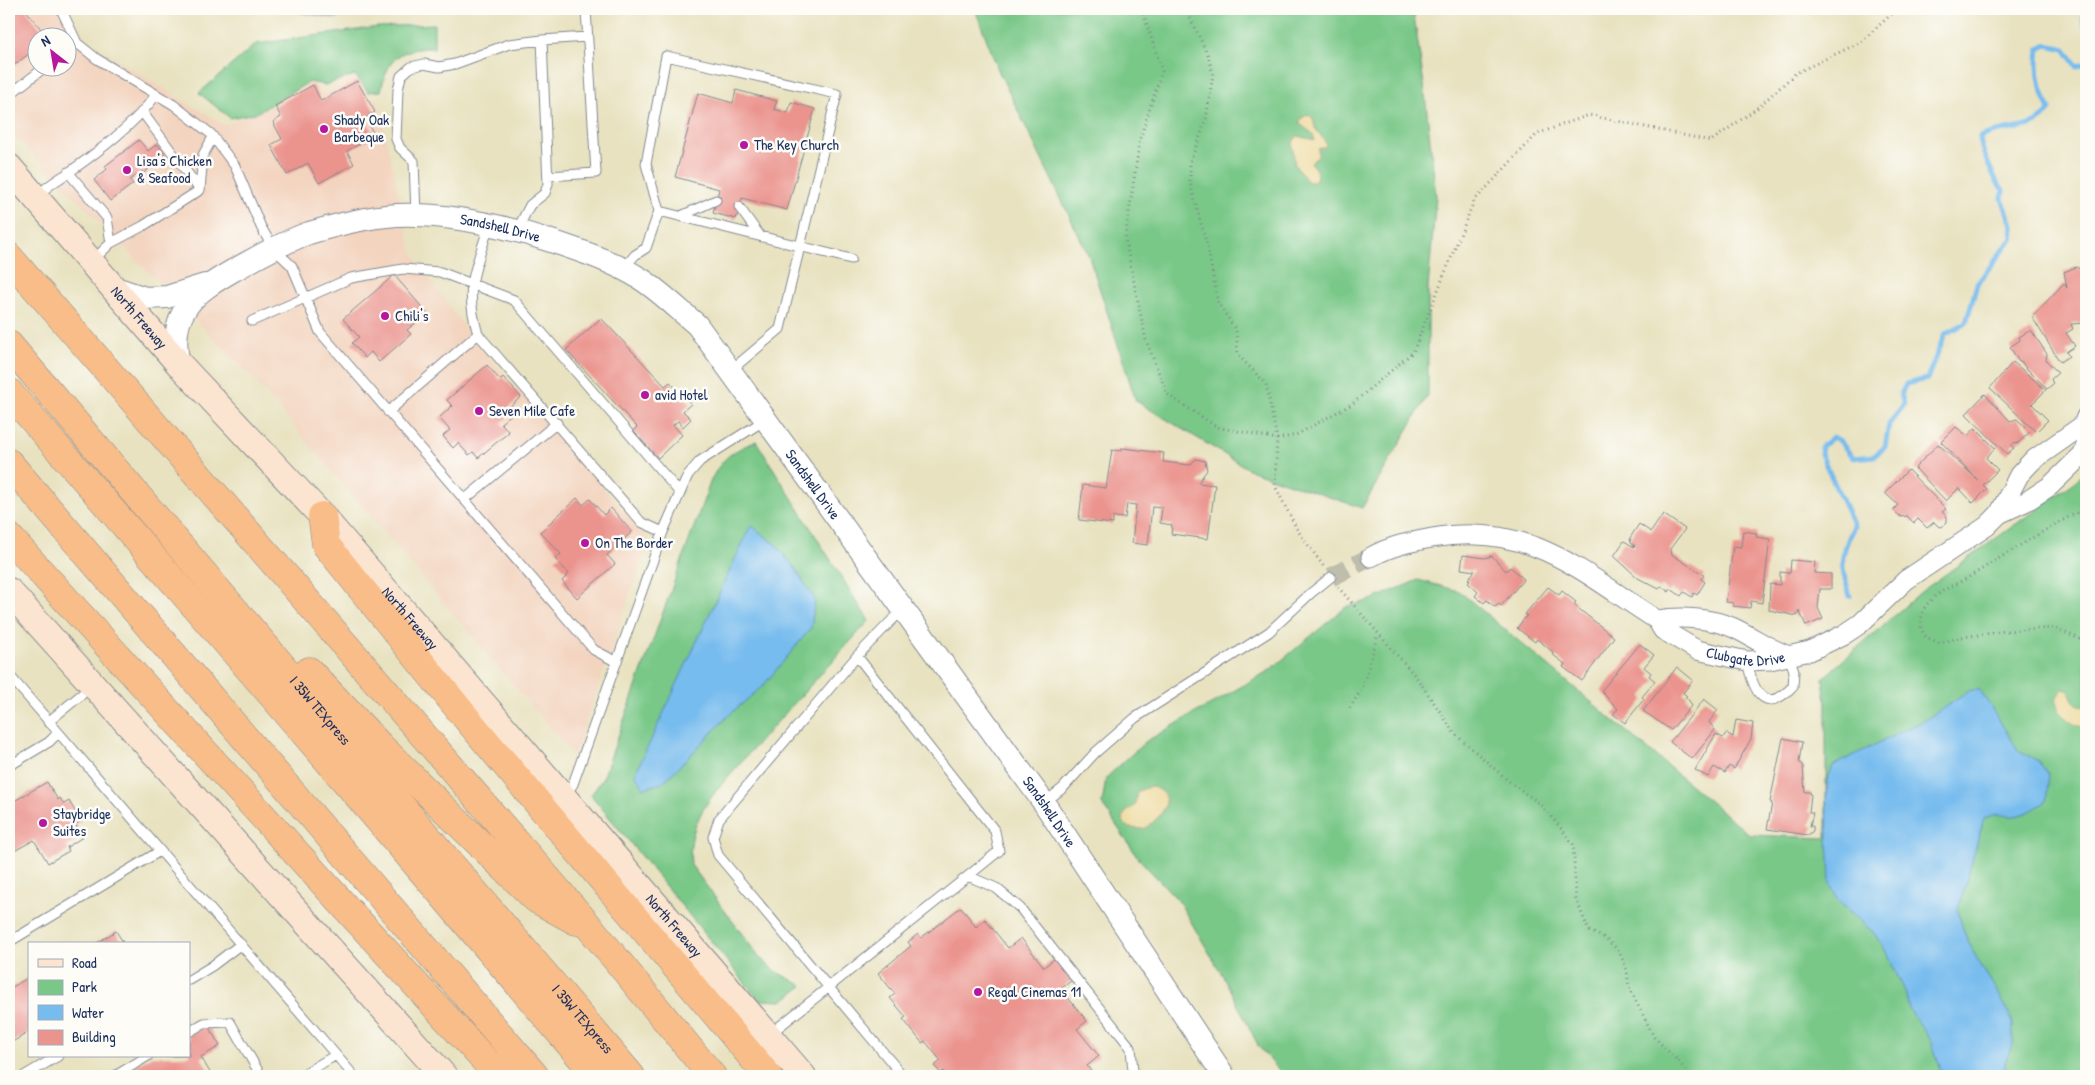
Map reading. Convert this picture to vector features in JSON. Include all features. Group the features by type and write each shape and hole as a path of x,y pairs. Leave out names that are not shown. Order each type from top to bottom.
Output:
{"highway":[{"path":"9,257 592,930 712,1076"},
{"name":"I 35W TEXpress","path":"9,345 115,467 631,1076"},
{"name":"I 35W TEXpress","path":"9,392 266,688 597,1076"},
{"path":"9,463 535,1076"},
{"path":"115,467 379,745 536,899 592,930"},
{"path":"322,516 326,545 462,713 768,1076"},
{"path":"9,537 499,1076"}],"main road":[{"name":"North Freeway","path":"9,167 179,364 322,516 563,799 804,1076"},
{"path":"9,591 92,686 444,1076"}],"street":[{"name":"Sandshell Drive","path":"179,364 174,345 178,320 188,303 213,282 273,248 308,234 360,220 416,215 517,230 583,251 641,279 697,325 902,610 1044,803 1224,1076"},
{"name":"Sandshell Drive","path":"115,288 145,298 167,297 213,282"},
{"path":"1998,514 2019,475 2032,461 2085,425"},
{"name":"Clubgate Drive","path":"1371,557 1404,543 1452,535 1493,535 1543,549 1569,561 1656,620 1663,630 1696,650 1747,661 1770,660 1810,651 1845,634 1860,624 1906,580 1987,526 1998,514 2027,501 2050,486 2083,454 2086,445"},
{"path":"1656,620 1698,619 1716,622 1732,627 1769,648 1789,656"}],"lane":[{"path":"61,9 70,28"},
{"path":"548,176 596,173 586,9"},
{"path":"416,215 414,161 400,148 396,139 398,90 401,76 411,67 424,64 440,67 454,64 509,44 587,36"},
{"path":"517,230 530,205 545,193 548,176 542,40"},
{"path":"78,44 97,60 174,105 213,137 235,166 261,227 273,248 292,266 320,332 594,650 618,662"},
{"path":"622,270 635,255 646,248 660,211 646,164 666,56 837,94 780,329 729,371"},
{"path":"9,95 31,78"},
{"path":"35,198 45,187 68,172 143,113 156,96"},
{"path":"143,113 200,190"},
{"path":"200,190 203,155 213,137"},
{"path":"68,172 107,218 111,243"},
{"path":"92,262 111,243 143,226 200,190"},
{"path":"681,216 716,200"},
{"path":"739,207 760,236"},
{"path":"660,211 851,259"},
{"path":"489,226 470,283 471,309 478,334 641,522 663,532"},
{"path":"252,322 351,278 403,269 440,272 514,300 680,494"},
{"path":"388,412 478,334"},
{"path":"563,799 573,784 577,768 618,662 663,532 688,475 700,461 765,420"},
{"path":"464,500 557,423"},
{"path":"1044,803 1063,788 1095,753 1135,718 1269,632 1331,577"},
{"path":"902,610 856,656 719,818 713,837 718,855 903,1076"},
{"path":"769,1035 999,851 995,831 856,656"},
{"path":"1747,661 1753,688 1759,695 1772,699 1784,696 1794,686 1794,671 1789,656"},
{"path":"9,675 354,1076"},
{"path":"48,722 92,686"},
{"path":"9,766 49,742 58,733"},
{"path":"9,942 160,851"},
{"path":"968,876 996,888 1020,908 1131,1048 1133,1072 1131,1076"},
{"path":"190,979 212,966 241,944"},
{"path":"190,1031 204,1023 230,1022 261,1076"},
{"path":"300,1076 336,1055"},
{"path":"24,1076 55,1058"},
{"path":"115,1076 145,1058"}],"path":[{"path":"1142,9 1162,71 1140,139 1125,239 1146,340 1167,394 1217,427 1278,439 1296,435 1352,404 1413,352 1474,201 1538,134 1589,114 1711,141 1756,109 1796,73 1861,42 1897,9"},
{"path":"1186,9 1208,55 1213,74 1206,120 1190,162 1190,183 1208,249 1218,303 1236,330 1238,355 1266,384 1278,439 1275,486 1298,531 1331,577 1417,678 1455,734 1510,783 1539,803 1573,844 1576,899 1589,931 1605,938 1619,951 1627,970 1629,987 1654,1037 1680,1062 1690,1076"},
{"path":"2086,508 2062,520 1943,590 1926,606 1920,629 1926,637 1939,644 1997,632 2055,628 2082,640 2086,647"},
{"path":"1350,708 1363,687 1378,633"}],"shaded area":[{"path":"9,9 69,9 86,41 224,125 265,110 310,83 322,94 356,78 369,96 377,99 412,252 437,290 479,346 649,540 574,756 258,384 9,130"}],"green space":[{"path":"975,9 1413,9 1424,85 1436,196 1428,288 1428,395 1362,508 1252,471 1136,401 1089,256 999,72"},
{"path":"434,24 434,48 412,50 397,57 387,70 381,91 368,92 355,75 325,85 309,82 256,113 230,118 199,93 256,44 378,27"},
{"path":"756,441 869,621 721,785 704,808 693,834 691,865 759,957 775,971 803,986 782,1001 759,1000 591,795 603,778 711,480 724,460 740,448"},
{"path":"2086,471 2086,1076 1284,1076 1259,1047 1223,976 1178,900 1139,859 1102,804 1106,778 1145,742 1270,670 1346,607 1371,600 1418,580 1459,591 1750,835 1826,838 1826,703 1823,678 1922,591 2075,482"}],"sand":[{"path":"1307,114 1313,118 1315,128 1326,143 1325,147 1318,149 1318,156 1311,163 1316,170 1317,177 1314,181 1308,182 1295,165 1292,144 1297,136 1315,140 1313,134 1300,124 1300,120"},
{"path":"2064,689 2069,691 2076,704 2086,707 2086,726 2078,726 2065,718 2060,712 2056,700 2058,694"},
{"path":"1150,786 1164,796 1165,808 1144,829 1129,828 1123,822 1124,814 1135,805 1137,792"}],"water":[{"path":"278,9 385,9 334,18"},
{"path":"751,525 776,545 795,568 815,600 811,628 763,686 728,716 684,762 662,783 644,788 635,774"},
{"path":"1971,690 1980,690 2018,750 2038,761 2049,775 2046,802 2022,815 2009,816 1997,814 1984,819 1958,910 1963,930 1977,959 2000,996 2013,1022 2013,1045 2005,1062 2005,1076 1943,1076 1931,1040 1909,1009 1905,991 1885,950 1873,932 1838,901 1830,883 1826,796 1828,775 1834,765 1925,720"}],"building":[{"path":"18,9 25,9 40,28 28,28 28,55 9,69 9,16"},
{"name":"Shady Oak Barbeque","path":"357,81 375,112 365,118 375,136 347,151 354,164 319,183 308,163 287,175 271,145 282,139 273,122 281,117 275,106 313,85 321,101"},
{"name":"The Key Church","path":"736,90 777,101 774,109 788,113 791,102 815,109 787,210 742,198 736,219 713,213 719,189 675,177 698,93 733,103"},
{"name":"Lisa's Chicken & Seafood","path":"139,140 148,151 157,144 165,154 144,173 142,171 130,180 133,184 110,201 94,180 107,169 105,166"},
{"path":"2076,267 2086,272 2086,320 2084,323 2071,324 2073,329 2066,333 2075,346 2066,352 2069,356 2060,362 2032,317 2064,283 2067,288 2064,272"},
{"name":"Chili's","path":"394,275 427,313 407,330 411,334 379,362 371,352 365,358 352,343 359,337 343,319"},
{"name":"avid Hotel","path":"601,318 665,386 670,382 691,404 683,411 691,419 683,427 678,421 673,425 682,435 658,458 633,431 637,427 566,350"},
{"path":"2031,330 2047,354 2046,360 2058,373 2051,379 2053,384 2047,389 2021,361 2019,362 2010,347 2020,340 2019,337"},
{"path":"2013,362 2046,390 2032,404 2048,420 2036,432 1990,388"},
{"name":"Seven Mile Cafe","path":"487,365 500,380 503,377 521,397 508,408 513,413 501,423 509,432 478,458 473,452 469,455 458,443 453,448 443,436 450,430 439,418 452,406 447,400"},
{"path":"1985,394 2010,421 2017,419 2030,432 2017,444 2015,442 2011,446 2014,448 2007,454 1966,414"},
{"path":"1956,427 1968,436 1975,428 1995,448 1986,458 1998,470 1983,485 1987,489 1973,503 1959,488 1946,501 1915,468 1938,444 1978,480 1941,442"},
{"path":"1122,448 1164,453 1163,462 1190,465 1196,459 1205,461 1207,470 1198,483 1215,485 1208,539 1171,534 1172,525 1160,523 1162,508 1152,507 1148,545 1132,543 1136,505 1127,504 1125,518 1113,517 1113,524 1079,520 1083,485 1106,488 1112,450 1122,451"},
{"path":"1908,470 1946,509 1942,512 1947,517 1947,522 1943,526 1939,527 1934,522 1927,528 1918,519 1914,523 1907,516 1901,517 1893,510 1898,505 1885,493"},
{"name":"On The Border","path":"577,498 583,505 590,499 604,515 611,508 632,532 607,555 615,564 577,598 562,581 569,574 555,559 561,554 540,532"},
{"path":"1663,514 1685,529 1670,549 1671,554 1704,575 1701,579 1705,582 1697,595 1694,593 1692,597 1684,592 1681,596 1671,589 1669,592 1661,586 1659,589 1638,578 1614,556 1624,541 1635,546 1631,543 1630,538 1639,524 1651,532"},
{"path":"1743,531 1757,533 1756,537 1770,539 1762,603 1751,601 1750,608 1733,606 1733,603 1726,602 1733,546 1741,547"},
{"path":"1463,555 1485,558 1492,556 1506,571 1510,567 1524,579 1501,606 1499,604 1495,607 1487,600 1484,603 1475,596 1478,592 1468,583 1470,581 1468,579 1475,571 1461,569"},
{"path":"1791,560 1815,562 1814,573 1831,574 1831,589 1820,589 1818,608 1823,619 1806,626 1799,610 1797,616 1769,610 1770,584 1780,585 1780,572 1790,573"},
{"path":"1548,587 1559,595 1562,591 1576,602 1574,605 1614,637 1582,681 1563,667 1565,664 1552,654 1553,652 1537,639 1535,642 1517,628 1527,615 1525,614"},
{"path":"1640,644 1654,655 1644,667 1651,673 1649,676 1655,681 1642,697 1644,699 1625,723 1613,714 1618,709 1601,691"},
{"path":"1677,667 1693,680 1683,693 1687,696 1684,699 1687,698 1692,705 1671,730 1643,711"},
{"path":"1704,699 1718,710 1709,722 1715,730 1692,759 1670,742"},
{"path":"1736,720 1753,723 1751,739 1734,769 1729,766 1725,773 1714,767 1708,777 1695,770 1716,734 1723,738 1726,733 1733,737"},
{"path":"1783,738 1802,742 1799,762 1803,766 1805,792 1810,792 1811,795 1809,812 1813,813 1810,826 1813,826 1813,831 1808,835 1767,829 1772,803 1770,802"},
{"name":"Staybridge Suites","path":"47,782 58,800 60,798 64,804 69,801 81,821 75,824 83,837 67,847 69,851 48,863 34,840 9,854 9,804"},
{"name":"Regal Cinemas 11","path":"961,907 976,927 985,919 1008,948 1021,938 1044,967 1055,958 1072,980 1061,989 1087,1021 1077,1029 1099,1056 1087,1066 1095,1076 947,1076 943,1071 941,1073 934,1066 941,1061 925,1041 922,1043 903,1019 906,1017 890,998 895,994 878,973 911,946 908,942 918,934 921,938"},
{"path":"116,931 123,942 98,942"},
{"path":"28,978 28,1033 9,1044 9,989"},
{"path":"207,1024 220,1046 201,1057 212,1076 118,1076 149,1058 190,1058 190,1034"}],"waterway":[{"path":"2086,13 2083,17 2086,27"},
{"path":"1850,596 1844,576 1843,561 1846,546 1854,526 1821,454 1822,446 1833,437 1840,441 1853,458 1874,456 1885,447 1889,424 1904,405 1901,394 1906,384 1927,379 1945,334 1966,323 1977,284 2012,238 2013,227 2002,199 2003,190 1988,165 1980,137 1990,133 2028,126 2044,117 2050,109 2043,95 2039,80 2039,49 2047,45 2065,49 2077,66 2086,64"}],"tunnel":[{"path":"1331,577 1371,557"}],"place":[{"name":"Shady Oak Barbeque","path":"324,129"},
{"name":"The Key Church","path":"744,145"},
{"name":"Lisa's Chicken & Seafood","path":"127,170"},
{"name":"Chili's","path":"385,316"},
{"name":"avid Hotel","path":"645,395"},
{"name":"Seven Mile Cafe","path":"479,411"},
{"name":"On The Border","path":"585,543"},
{"name":"Staybridge Suites","path":"43,823"},
{"name":"Regal Cinemas 11","path":"978,992"}]}
